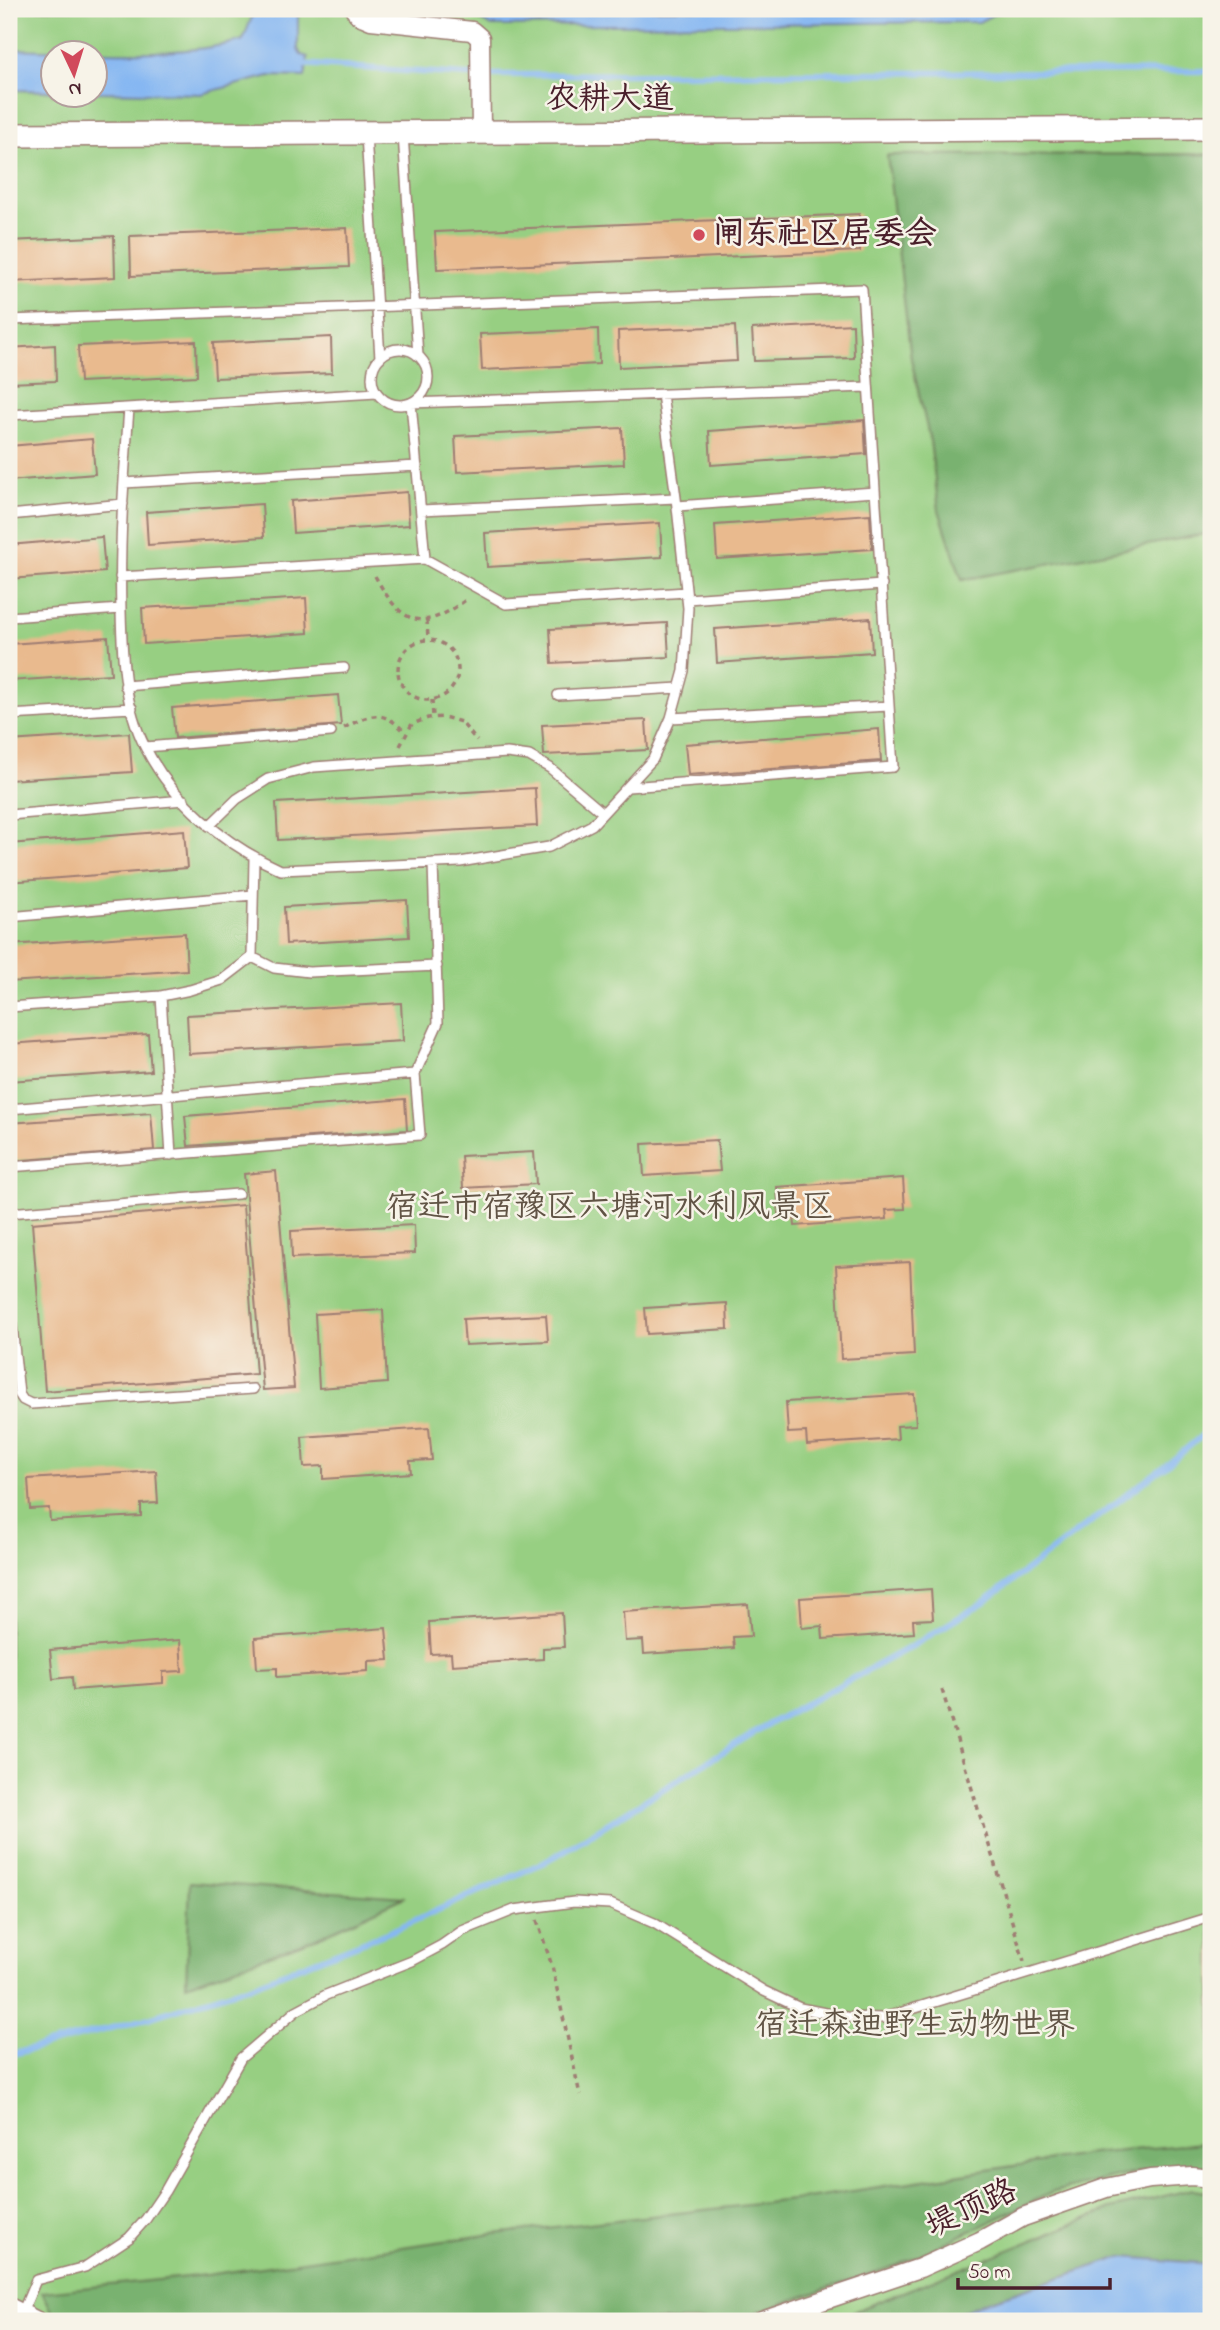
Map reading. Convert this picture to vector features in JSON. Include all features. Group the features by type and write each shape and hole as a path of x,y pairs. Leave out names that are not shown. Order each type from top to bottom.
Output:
{"street":[{"path":"354,9 359,15 371,20 472,31 480,37 481,132"},
{"name":"农耕大道","path":"9,135 1211,128"},
{"name":"堤顶路","path":"762,2321 920,2268 980,2241 1023,2217 1106,2188 1150,2179 1192,2176 1211,2178"}],"lane":[{"path":"403,132 418,356"},
{"path":"366,133 380,358"},
{"path":"9,320 862,289 893,767 628,787"},
{"path":"411,403 419,398 428,382 425,363 418,356 403,349 394,350 380,358 372,375 377,393 392,404 869,387"},
{"path":"9,415 377,393"},
{"path":"129,408 120,577 125,686 132,708 145,747 169,784 209,826 254,858 281,870 460,862 549,847 592,825 653,758 671,718 684,671 687,596 662,394"},
{"path":"411,403 425,559"},
{"path":"124,483 417,466"},
{"path":"421,510 677,502 875,492"},
{"path":"9,515 122,505"},
{"path":"120,577 425,559 506,604 881,585"},
{"path":"9,617 121,608"},
{"path":"125,686 344,668"},
{"path":"558,695 679,688"},
{"path":"671,718 889,706"},
{"path":"9,715 132,708"},
{"path":"145,747 331,732"},
{"path":"209,826 237,799 268,779 314,767 507,753 529,756 572,785 603,813"},
{"path":"9,815 184,800"},
{"path":"252,957 254,858"},
{"path":"9,1167 420,1135 415,1074 438,1023 433,863"},
{"path":"9,917 253,895"},
{"path":"252,957 274,968 309,972 437,966"},
{"path":"9,1007 162,996 222,980 252,957"},
{"path":"162,996 171,1155"},
{"path":"9,1109 415,1074"},
{"path":"9,1213 238,1194"},
{"path":"9,1296 17,1386 23,1400 31,1404 254,1390"},
{"path":"22,2314 36,2280 85,2267 129,2238 146,2219 165,2191 241,2058 265,2035 296,2011 326,1995 412,1961 462,1931 514,1910 574,1902 610,1904 654,1923 764,1991 800,2008 846,2017 883,2018 1211,1917"}],"path":[{"path":"367,562 383,591 403,614 415,619 434,619 454,609 480,590"},
{"path":"427,620 428,640"},
{"path":"428,640 442,643 450,649 458,668 458,678 453,688 446,695 432,700 416,698 407,692 398,676 400,657 406,649 414,643 428,640"},
{"path":"432,700 433,718"},
{"path":"331,732 377,715 392,719 406,733"},
{"path":"394,761 412,724 433,718 461,722 487,754"},
{"path":"942,1689 1028,1973"},
{"path":"533,1908 552,1966 580,2095"}],"green space":[{"name":"宿迁市宿豫区六塘河水利风景区","path":"9,9 1211,9 1211,2321 9,2321"},
{"path":"1211,154 1211,533 962,580 939,510 930,441 911,359 887,155"},
{"path":"190,1882 405,1897 314,1939 186,1985"},
{"path":"1211,2142 1211,2166 1147,2170 1053,2192 898,2265 730,2321 58,2321 42,2292 206,2275 493,2234 801,2199 1091,2154"},
{"path":"1193,2189 1211,2192 1211,2264 1122,2257 982,2303 942,2321 830,2321 1111,2209"}],"water":[{"path":"255,9 298,9 298,49 301,55 308,57 305,77 269,76 201,94 108,92 108,52 188,50 243,40"},
{"path":"418,9 1004,9 979,22 492,26 469,14 432,20"},
{"path":"9,49 38,50 38,91 9,90"},
{"path":"1122,2257 1211,2264 1211,2321 942,2321 982,2303"}],"building":[{"path":"859,214 860,251 437,269 435,232"},
{"path":"347,228 349,267 131,276 130,236"},
{"path":"114,236 115,277 9,282 9,241"},
{"path":"853,324 854,358 754,361 752,329"},
{"path":"735,326 737,361 619,367 618,331"},
{"path":"598,329 599,364 482,370 480,334"},
{"path":"331,337 332,373 215,378 213,343"},
{"path":"196,341 197,376 80,382 78,346"},
{"path":"55,345 56,381 9,383 9,348"},
{"path":"864,420 866,454 711,465 709,431"},
{"path":"622,428 624,464 457,472 455,436"},
{"path":"92,439 95,474 9,481 9,446"},
{"path":"407,492 409,525 293,533 291,501"},
{"path":"262,504 264,537 148,545 146,512"},
{"path":"870,514 872,549 717,559 715,525"},
{"path":"660,523 662,557 487,567 485,533"},
{"path":"102,537 105,572 9,579 9,545"},
{"path":"306,598 308,633 144,644 142,608"},
{"path":"870,618 872,652 717,663 715,629"},
{"path":"667,623 669,657 552,663 550,629"},
{"path":"108,637 111,674 9,681 9,644"},
{"path":"338,695 341,725 175,738 172,708"},
{"path":"646,720 648,750 544,755 542,725"},
{"path":"879,729 881,761 688,775 685,744"},
{"path":"129,733 132,772 9,780 9,741"},
{"path":"535,788 537,826 278,840 276,803"},
{"path":"184,830 187,868 9,882 9,844"},
{"path":"407,900 409,937 286,944 284,907"},
{"path":"185,933 187,970 9,982 9,945"},
{"path":"401,1003 403,1041 189,1054 187,1015"},
{"path":"148,1034 151,1071 9,1081 9,1044"},
{"path":"405,1099 407,1130 188,1146 185,1116"},
{"path":"151,1113 154,1150 9,1161 9,1123"},
{"path":"717,1140 720,1171 644,1176 642,1144"},
{"path":"534,1152 536,1184 463,1188 461,1156"},
{"path":"276,1171 294,1388 263,1390 244,1174"},
{"path":"903,1178 905,1209 886,1210 887,1219 795,1226 794,1216 779,1217 777,1187"},
{"path":"243,1205 256,1374 45,1391 32,1223"},
{"path":"414,1225 415,1253 292,1258 291,1231"},
{"path":"910,1262 914,1355 841,1359 836,1266"},
{"path":"727,1303 728,1329 647,1334 645,1308"},
{"path":"383,1310 387,1383 319,1388 315,1314"},
{"path":"546,1315 548,1341 465,1345 463,1319"},
{"path":"914,1394 916,1425 897,1426 898,1439 807,1445 806,1432 788,1433 786,1402"},
{"path":"429,1428 432,1460 410,1461 411,1473 323,1479 323,1466 304,1467 302,1437"},
{"path":"156,1471 158,1503 141,1504 141,1516 50,1521 49,1508 30,1509 28,1479"},
{"path":"931,1589 933,1619 913,1620 914,1633 823,1639 822,1626 802,1628 800,1598"},
{"path":"748,1604 751,1636 733,1637 734,1648 644,1654 643,1640 625,1641 623,1612"},
{"path":"562,1613 564,1647 543,1648 543,1659 452,1665 451,1653 431,1654 429,1622"},
{"path":"386,1628 389,1660 368,1661 368,1671 277,1677 277,1668 257,1669 255,1638"},
{"path":"180,1640 182,1671 163,1672 163,1683 73,1690 72,1677 53,1679 50,1650"}],"waterway":[{"path":"300,64 466,75 1211,71"},
{"path":"9,2055 142,2020 250,1986 389,1932 549,1860 763,1727 914,1645 984,1602 1173,1460 1211,1428"}],"place":[{"name":"闸东社区居委会","path":"699,235"}],"park label":[{"name":"宿迁森迪野生动物世界","path":"915,2026"}]}
